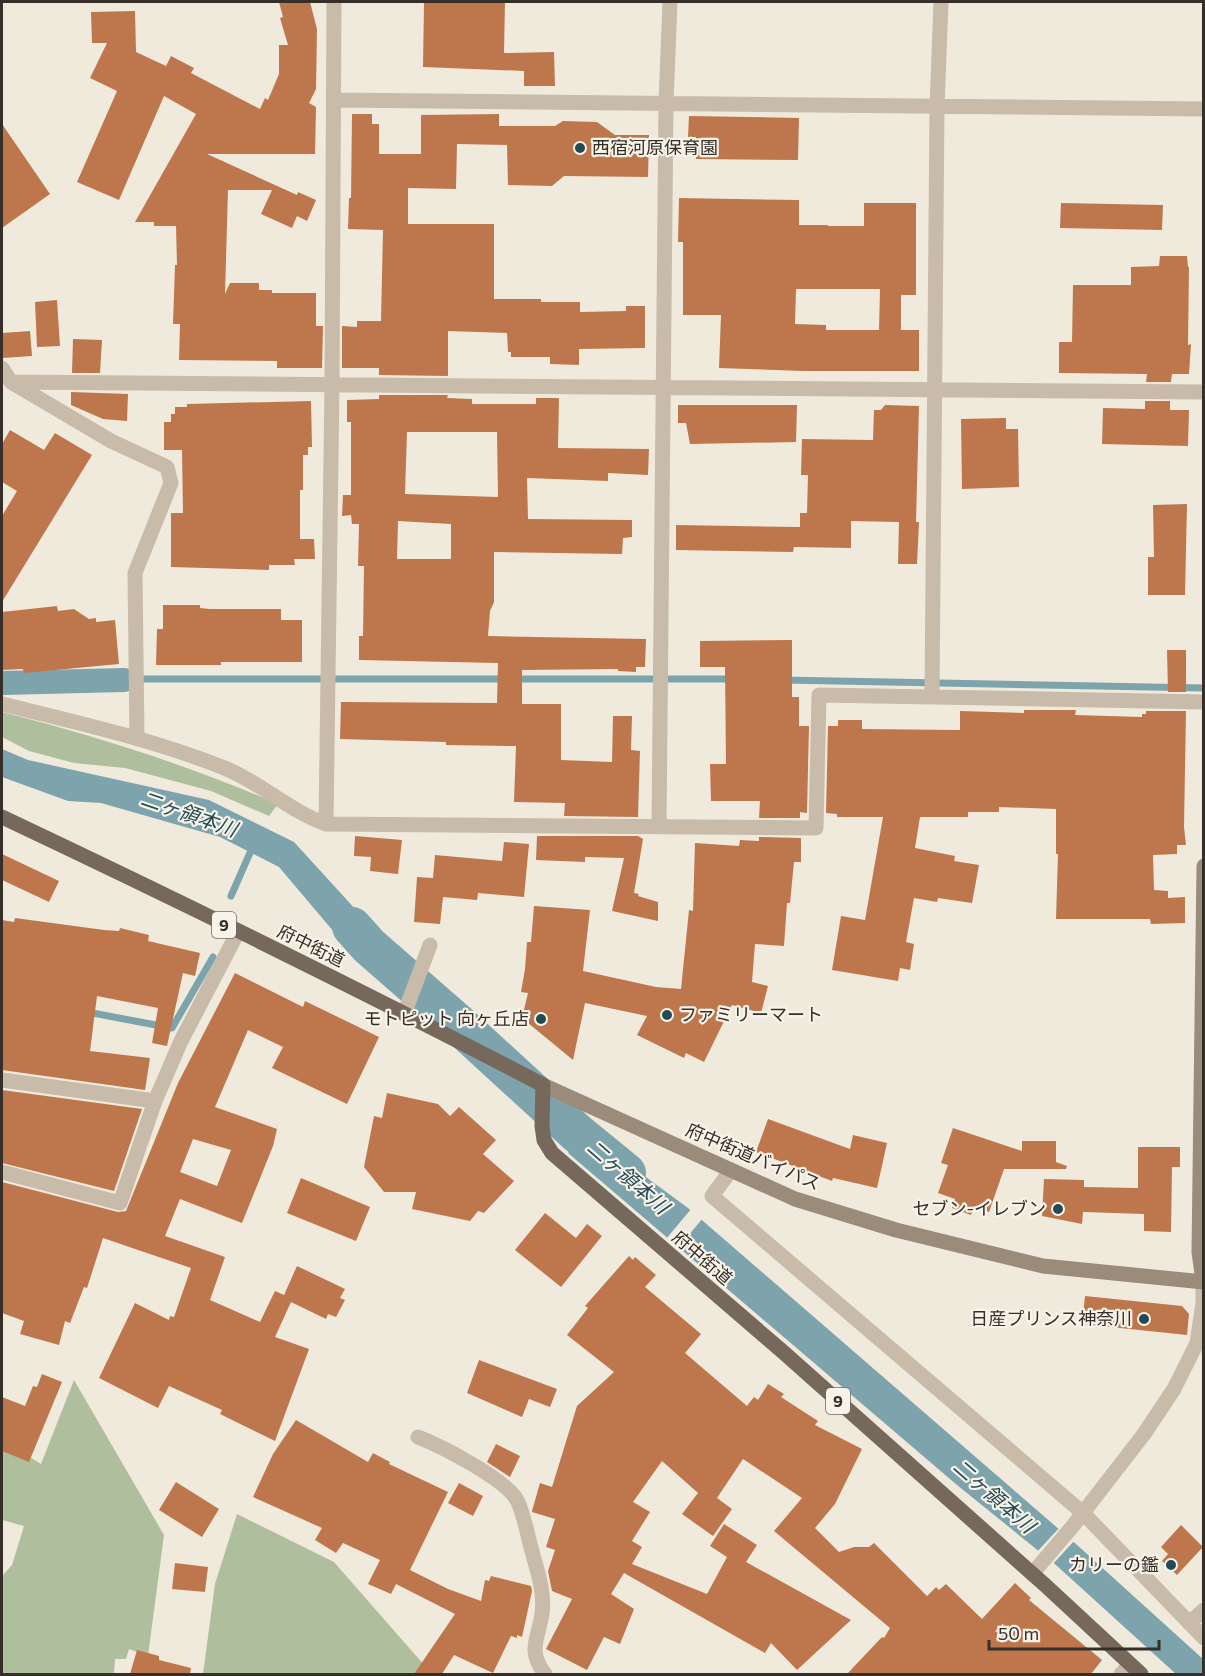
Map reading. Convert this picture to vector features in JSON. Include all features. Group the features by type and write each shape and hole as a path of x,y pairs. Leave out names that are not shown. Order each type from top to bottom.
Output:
{"main road":[{"name":"府中街道","path":"2,817 176,899 238,932 405,1013 543,1086 544,1140 552,1153 782,1351 1032,1574 1131,1671"}],"street":[{"path":"326,824 334,2"},
{"path":"659,827 666,103 670,2"},
{"path":"932,696 937,107 941,2"},
{"path":"334,100 1203,109"},
{"path":"2,368 12,382 111,441 167,467 171,483 135,573 137,739"},
{"path":"12,382 1203,392"},
{"path":"2,704 137,739 223,767 263,788 314,820 326,824 816,828 819,695 1203,702"},
{"path":"1032,1574 1144,1434 1200,1345 1203,1303 1199,1252 1203,866"},
{"path":"2,1172 120,1203 154,1101 181,1041 238,932"},
{"path":"405,1013 430,945"},
{"path":"2,1080 154,1101"},
{"name":"府中街道バイパス","path":"543,1086 795,1199 896,1230 1043,1266 1203,1281"},
{"path":"731,1170 712,1196 1083,1513 1203,1638"},
{"path":"418,1437 439,1445 489,1474 517,1499 540,1579 542,1612 534,1648 537,1663 545,1674"},
{"path":"1189,1623 1203,1610"}],"green space":[{"path":"2,712 142,752 278,804 269,816 211,791 125,768 74,763 29,751 2,737"},
{"path":"74,1380 164,1535 148,1656 129,1649 126,1659 115,1659 114,1674 2,1674 2,1576 12,1565 24,1526 2,1520 2,1440 41,1464"},
{"path":"237,1514 334,1562 432,1674 203,1674 215,1584"}],"water":[{"path":"2,749 28,760 209,800 294,842 399,957 388,973 345,945 279,867 220,837 101,803 68,801 2,777"},
{"path":"586,1133 688,1208 1076,1544 1203,1659 1203,1674 1176,1674 1056,1565 957,1485 568,1153"}],"pier":[{"path":"692,1208 703,1218 678,1248 666,1239"},
{"path":"1060,1527 1075,1540 1052,1565 1036,1553"}],"building":[{"path":"279,2 310,2 317,29 316,89 309,103 316,107 315,154 207,154 297,195 298,192 316,200 307,221 297,216 292,228 261,214 272,190 228,190 225,294 230,283 259,283 259,290 272,290 272,293 316,293 316,326 323,326 322,368 277,368 277,361 179,360 180,324 173,324 175,265 177,265 176,226 154,226 154,222 135,222 196,114 164,96 119,200 77,182 117,91 90,78 107,43 92,43 91,12 135,11 136,52 166,66 171,56 194,68 191,73 260,109 265,98 268,100 279,74 279,45 288,45 280,18 283,17"},
{"path":"424,2 505,2 504,53 554,52 555,86 524,86 524,71 423,67"},
{"path":"352,114 372,114 372,124 379,124 379,154 421,154 421,115 499,114 499,126 555,126 563,121 597,122 615,135 649,135 648,177 564,176 552,186 508,185 507,145 457,144 456,189 408,188 408,224 494,224 494,299 580,302 580,312 626,311 626,306 645,306 645,348 579,349 579,365 550,364 550,357 511,357 511,352 508,352 507,333 448,331 448,376 379,375 379,368 342,368 342,326 357,327 357,321 381,321 383,230 348,229 349,198 351,198"},
{"path":"689,116 799,118 798,160 696,159 696,137 688,137"},
{"path":"2,124 50,194 2,228"},
{"path":"679,198 799,200 799,225 828,226 864,226 864,203 916,203 916,295 901,295 901,330 919,330 919,371 719,368 721,315 683,315 683,242 678,242","holes":["796,289 880,289 879,330 826,330 826,325 795,324"]},
{"path":"1061,203 1163,205 1162,230 1060,228"},
{"path":"1160,256 1187,256 1189,267 1188,345 1191,344 1189,374 1172,374 1171,382 1146,382 1147,374 1059,373 1059,342 1072,342 1073,285 1131,285 1131,267 1159,266"},
{"path":"57,300 60,346 37,347 35,302"},
{"path":"30,331 32,356 3,358 2,333"},
{"path":"73,339 102,340 100,373 72,373"},
{"path":"71,392 128,394 127,421 103,419 71,405"},
{"path":"379,395 448,395 447,398 472,399 472,404 536,404 536,398 559,398 558,448 649,449 648,475 608,473 608,481 527,478 528,519 632,520 632,537 623,538 622,554 494,552 494,602 490,611 488,636 646,639 645,667 636,667 636,672 618,671 618,669 522,670 522,704 561,704 561,760 612,762 613,716 632,716 631,750 640,751 638,817 564,816 565,803 514,802 516,746 340,739 341,702 497,703 498,663 359,660 359,636 363,636 364,566 358,566 359,524 352,524 351,515 342,516 343,495 351,495 351,422 347,422 347,400 379,399","holes":["407,432 497,432 498,497 405,494","398,521 451,524 451,559 397,559"]},
{"path":"311,401 312,447 308,447 308,455 303,455 300,539 314,539 315,559 294,559 295,565 269,565 269,570 171,567 171,513 183,513 182,450 164,450 164,422 171,422 171,414 175,414 175,407 187,407 187,404"},
{"path":"1145,401 1170,401 1170,410 1189,410 1188,446 1102,444 1103,408 1145,409"},
{"path":"678,405 797,405 796,442 690,444 686,423 678,423"},
{"path":"885,405 919,406 917,564 898,564 899,522 851,521 851,548 794,547 793,552 676,550 676,525 800,527 800,513 807,513 808,475 801,475 802,439 873,440 874,410 881,410"},
{"path":"1006,418 1006,429 1018,429 1019,487 962,489 961,419"},
{"path":"10,430 44,450 55,433 92,455 2,602 2,516 17,491 2,482 2,444"},
{"path":"1187,504 1185,595 1148,595 1148,557 1154,557 1153,505"},
{"path":"163,605 200,605 200,608 210,609 281,609 281,620 302,620 302,662 156,665 157,629 163,629"},
{"path":"57,606 58,611 74,609 89,619 96,618 96,622 115,620 119,664 24,673 23,669 2,670 2,612"},
{"path":"792,640 792,697 799,697 799,726 809,726 807,813 800,812 800,818 759,818 760,801 711,801 710,764 726,764 725,667 700,667 700,641"},
{"path":"1167,650 1186,650 1186,692 1168,692"},
{"path":"1024,710 1076,710 1075,715 1142,717 1146,711 1186,711 1184,827 1186,845 1177,845 1177,854 1153,855 1154,890 1168,891 1168,898 1185,897 1185,923 1151,924 1150,919 1056,919 1058,854 1056,854 1056,809 999,807 999,812 968,812 968,817 920,817 915,848 955,856 954,861 979,865 972,903 938,898 937,902 914,898 906,942 914,944 910,970 900,968 898,981 832,970 841,916 865,920 883,817 837,817 837,814 826,813 828,726 838,726 838,720 862,720 862,729 960,730 960,711 1024,713"},
{"path":"355,836 402,840 398,874 370,871 371,857 354,856"},
{"path":"537,836 638,836 643,839 634,893 658,902 658,921 612,911 624,858 585,857 585,862 536,860"},
{"path":"759,837 801,838 801,862 794,862 790,903 787,903 784,946 755,944 752,982 768,986 761,1013 732,1005 704,1062 686,1053 684,1058 637,1035 647,1016 585,1003 573,1060 522,1018 528,993 521,992 527,942 531,942 534,906 590,910 583,971 656,987 681,989 689,910 693,911 695,843 739,846 740,840 759,841"},
{"path":"504,842 529,844 524,897 478,893 477,900 443,897 440,924 414,922 417,877 433,878 435,855 502,861"},
{"path":"2,854 59,881 49,902 2,880"},
{"path":"15,918 104,930 119,931 120,928 149,935 148,941 200,953 195,976 183,973 167,1046 152,1043 158,1008 97,996 90,1051 150,1058 145,1090 2,1070 2,920 14,922"},
{"path":"235,973 303,1007 305,1001 379,1037 347,1104 272,1068 283,1047 248,1030 215,1107 277,1129 273,1146 242,1223 180,1199 165,1236 225,1257 210,1300 260,1322 275,1291 284,1295 297,1266 345,1289 340,1298 345,1300 336,1317 328,1314 326,1319 291,1302 275,1337 309,1349 275,1441 220,1414 222,1410 169,1386 158,1408 99,1378 135,1303 169,1320 170,1316 174,1317 191,1268 103,1238 87,1288 84,1287 70,1323 65,1321 59,1345 20,1334 24,1321 2,1313 2,1182 118,1212 126,1211 178,1083","holes":["193,1139 231,1150 217,1186 180,1172"]},
{"path":"2,1090 142,1109 114,1191 2,1163"},
{"path":"387,1093 438,1104 450,1116 459,1107 496,1140 483,1154 514,1181 484,1213 478,1211 470,1221 412,1209 416,1192 384,1192 364,1167 374,1116 382,1118"},
{"path":"768,1119 850,1149 853,1135 887,1143 877,1188 833,1178 832,1181 756,1152"},
{"path":"953,1128 1022,1151 1022,1141 1056,1141 1056,1162 1067,1166 1066,1169 1004,1169 989,1212 974,1207 971,1215 952,1208 955,1199 938,1193 948,1165 941,1163"},
{"path":"1138,1147 1180,1147 1180,1167 1172,1167 1171,1232 1144,1231 1144,1214 1083,1212 1082,1224 1042,1216 1044,1179 1084,1180 1084,1187 1138,1188"},
{"path":"301,1178 370,1207 356,1241 287,1213"},
{"path":"545,1213 576,1238 587,1224 602,1236 561,1287 515,1250"},
{"path":"629,1256 633,1260 635,1257 656,1275 645,1287 701,1334 685,1353 747,1406 754,1397 758,1400 768,1384 784,1394 781,1397 818,1421 815,1425 862,1449 835,1504 815,1528 839,1552 854,1547 869,1547 874,1543 927,1596 936,1587 939,1590 946,1584 982,1619 1015,1583 1031,1598 1029,1600 1102,1660 1091,1674 847,1674 882,1637 884,1638 890,1628 774,1531 802,1498 743,1459 717,1498 732,1509 713,1536 682,1514 698,1493 662,1461 633,1502 650,1512 632,1541 642,1547 632,1564 707,1594 727,1557 710,1546 724,1524 757,1545 746,1562 851,1620 797,1670 771,1643 765,1653 624,1573 611,1594 634,1609 620,1644 604,1637 587,1670 546,1649 572,1599 552,1591 548,1571 555,1550 546,1547 555,1519 532,1511 540,1483 552,1487 577,1406 614,1372 567,1335 588,1308 585,1306"},
{"path":"1085,1296 1182,1306 1189,1314 1187,1335 1082,1324"},
{"path":"479,1360 557,1389 550,1407 529,1399 522,1417 467,1393"},
{"path":"42,1374 62,1382 29,1462 2,1451 2,1397 25,1406 33,1386 37,1387"},
{"path":"296,1420 368,1462 373,1453 390,1462 389,1464 448,1492 410,1570 448,1589 481,1601 485,1580 489,1581 491,1576 531,1586 532,1591 522,1637 511,1636 493,1673 454,1655 442,1674 414,1674 455,1614 396,1584 391,1594 368,1584 380,1560 343,1543 336,1553 315,1540 322,1528 253,1497 273,1454"},
{"path":"496,1444 520,1456 510,1477 487,1462"},
{"path":"176,1482 219,1509 202,1537 159,1510"},
{"path":"459,1483 483,1496 473,1516 448,1503"},
{"path":"1181,1525 1203,1547 1177,1575 1162,1561 1168,1554 1161,1547"},
{"path":"175,1563 208,1567 205,1592 172,1589"},
{"path":"137,1650 159,1656 159,1660 191,1668 190,1674 130,1674"}],"waterway":[{"path":"144,679 733,679"},
{"path":"2,683 124,680"},
{"path":"783,680 1204,688"},
{"path":"231,896 253,846"},
{"name":"二ヶ領本川","path":"352,927 369,946 577,1133 626,1173"},
{"path":"87,1012 172,1028 213,957"}],"place":[{"name":"西宿河原保育園","path":"580,148"},
{"name":"ファミリーマート","path":"667,1015"},
{"name":"モトピット 向ヶ丘店","path":"541,1019"},
{"name":"セブン-イレブン","path":"1058,1209"},
{"name":"日産プリンス神奈川","path":"1144,1319"},
{"name":"カリーの鑑","path":"1171,1565"}]}
